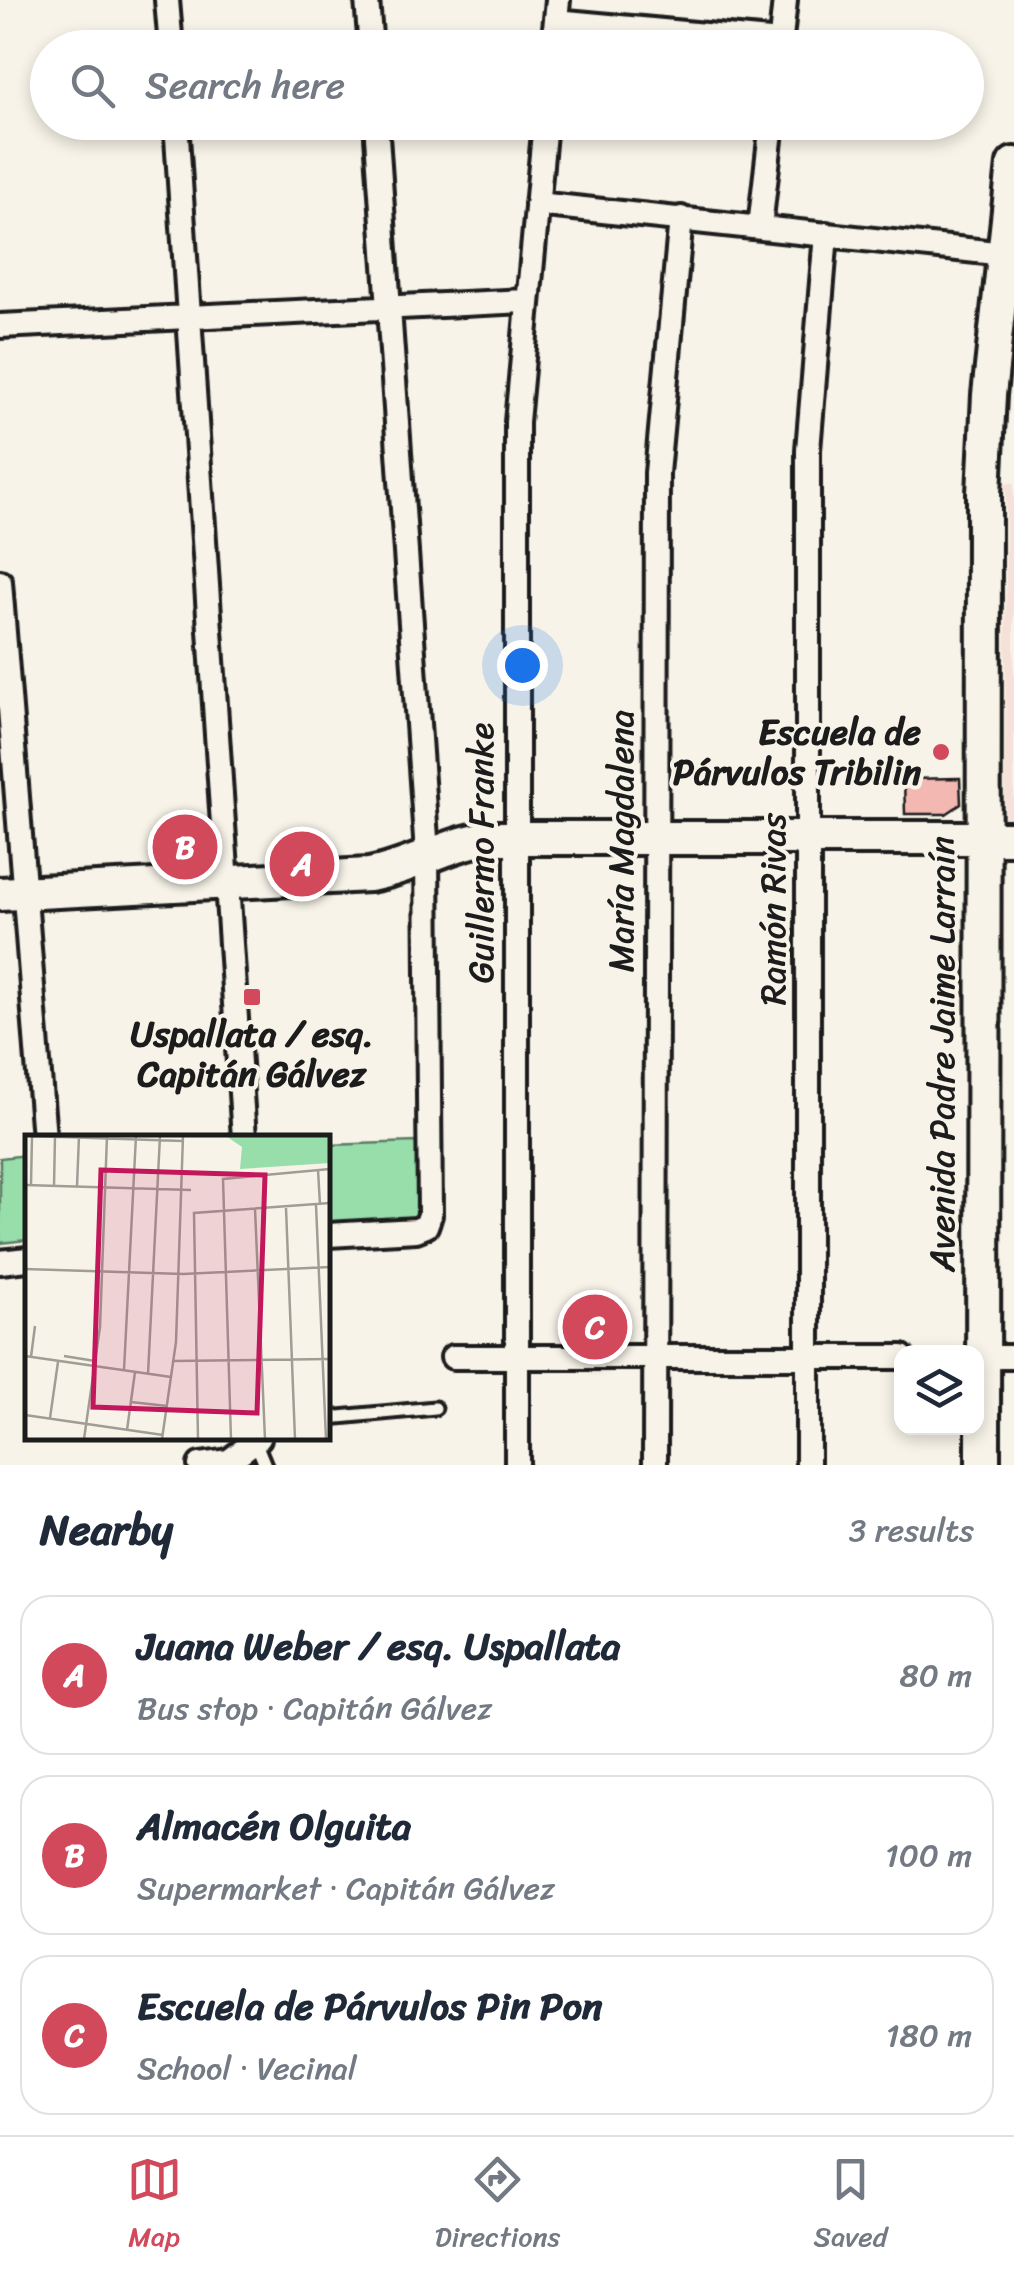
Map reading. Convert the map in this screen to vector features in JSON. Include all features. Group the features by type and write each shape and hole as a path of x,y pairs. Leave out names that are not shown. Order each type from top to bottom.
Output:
{"street":[{"path":"167,0 170,30"},
{"path":"367,0 370,30"},
{"path":"782,30 785,0"},
{"path":"557,10 684,30"},
{"path":"177,140 244,1135"},
{"path":"330,1235 426,1226 428,853 377,140"},
{"name":"Guillermo Franke","path":"517,1465 516,422 543,140"},
{"path":"760,227 770,140"},
{"name":"Avenida Padre Jaime Larraín","path":"982,1465 991,1357 998,838 984,494 1008,270 1014,164"},
{"path":"536,204 826,234 1008,270"},
{"name":"María Magdalena","path":"655,1465 657,473 681,218"},
{"name":"Ramón Rivas","path":"808,1465 808,450 826,234"},
{"path":"0,326 525,301"},
{"path":"0,582 12,894 44,1135"},
{"path":"12,894 369,875 400,868 428,853 467,841 516,838 998,838"},
{"path":"0,1262 25,1259"},
{"path":"453,1357 894,1357"},
{"path":"200,1465 229,1461 258,1440"}],"lane":[{"path":"330,1418 435,1408"},
{"path":"258,1440 266,1465"}],"shaded area":[{"path":"1006,483 1014,483 1014,819 1005,819"}],"green space":[{"path":"416,1142 419,1219 330,1222 330,1145"},
{"path":"25,1155 25,1240 0,1243 0,1158"}],"building":[{"path":"960,778 961,804 946,814 905,814 904,779"}],"place":[{"name":"Escuela de Párvulos Tribilin","path":"941,752"},
{"name":"Almacén Olguita","path":"185,847"},
{"name":"Juana Weber / esq. Uspallata","path":"302,864"},
{"name":"Uspallata / esq. Capitán Gálvez","path":"252,997"},
{"name":"Escuela de Párvulos Pin Pon","path":"595,1327"}]}
